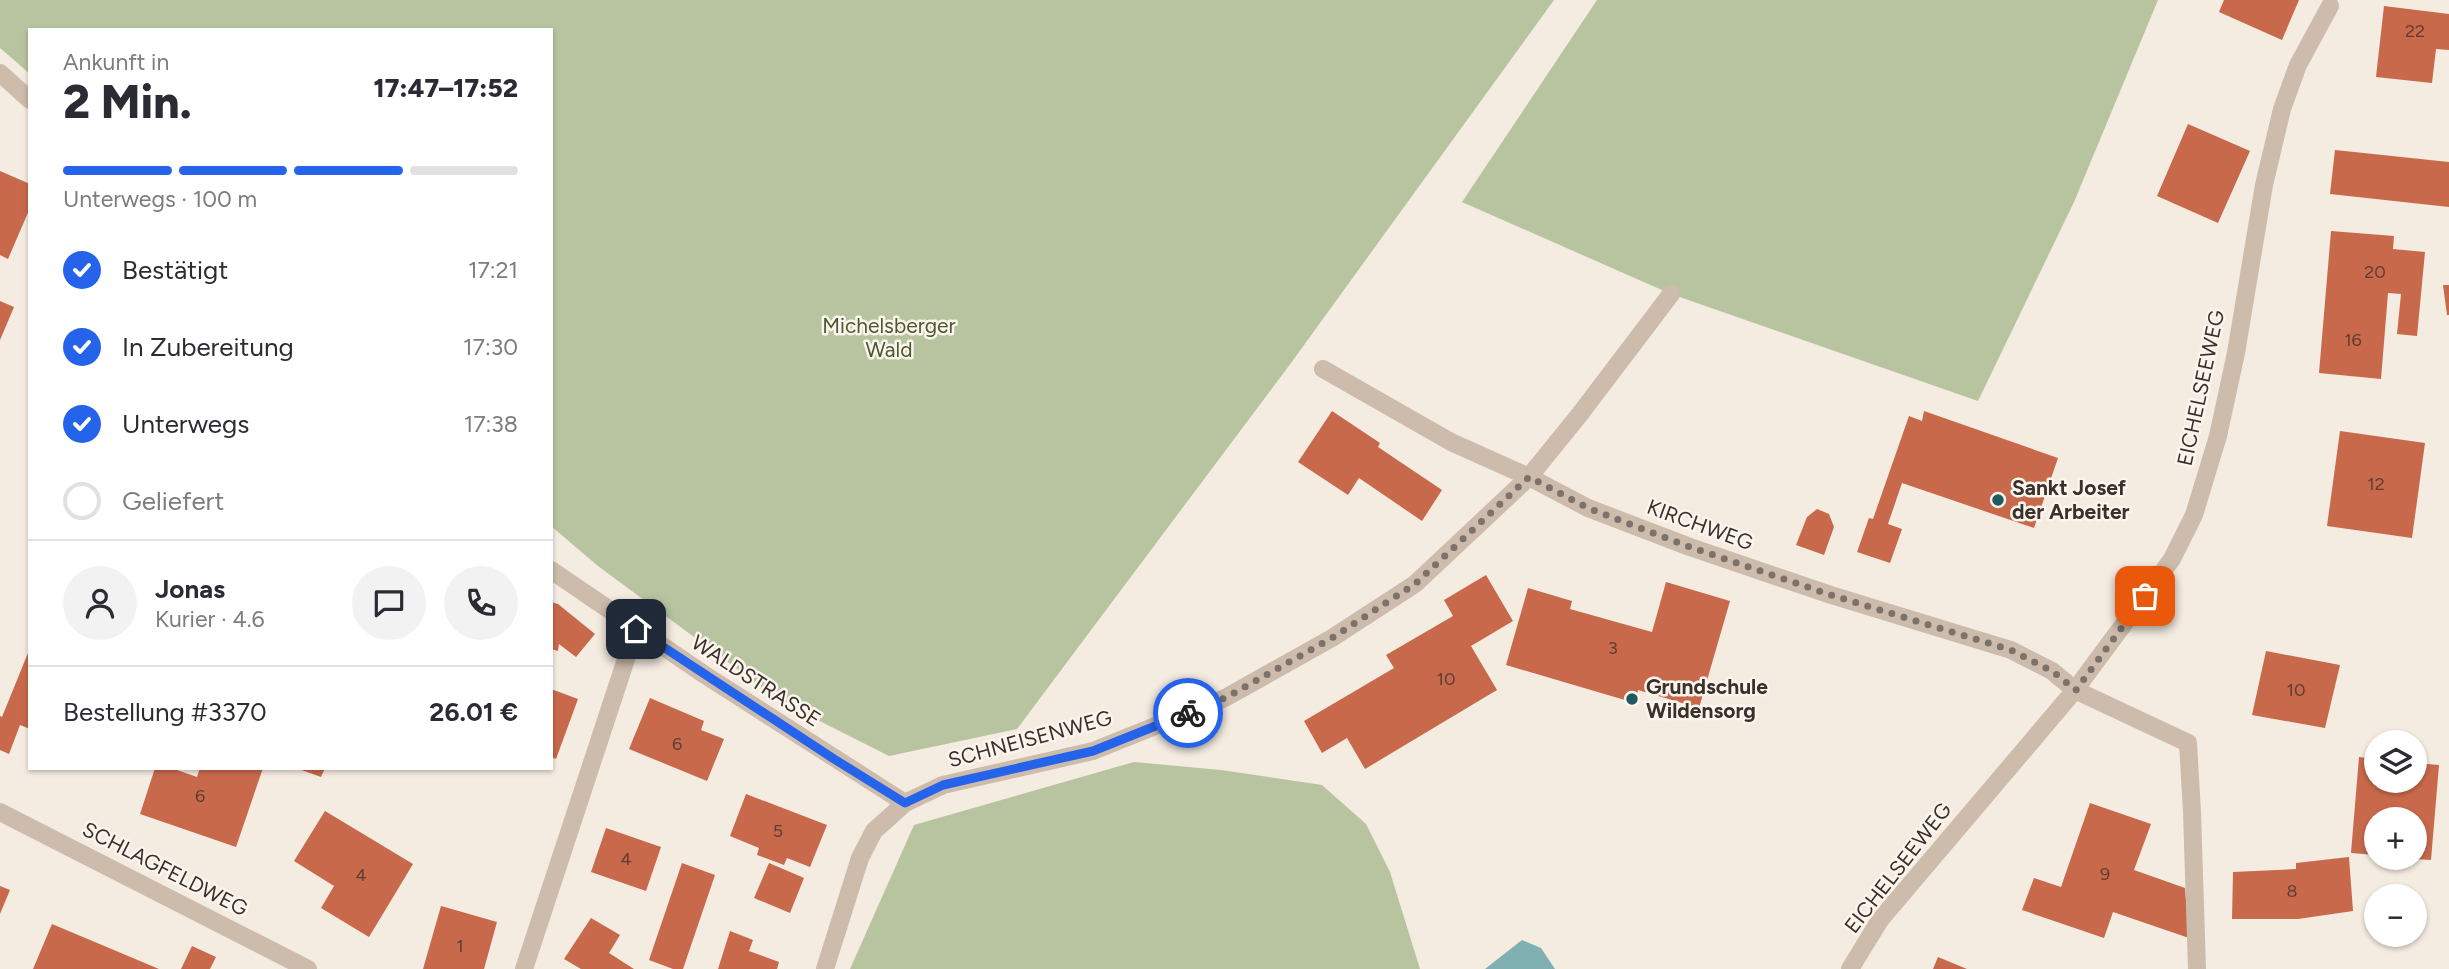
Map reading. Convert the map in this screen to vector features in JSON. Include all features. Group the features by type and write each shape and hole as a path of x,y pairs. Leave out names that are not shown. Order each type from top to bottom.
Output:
{"street":[{"name":"EICHELSEEWEG","path":"1850,969 1880,920 2076,690 2172,559 2194,515 2218,436 2236,353 2264,185 2282,109 2298,65 2330,3"},
{"path":"0,73 28,98"},
{"name":"SCHNEISENWEG","path":"825,969 860,858 874,831 905,803 943,785 1093,751 1225,698 1332,638 1415,584 1529,477 1671,294"},
{"name":"KIRCHWEG","path":"1323,369 1451,442 1529,477 1588,508 1690,547 1831,595 2011,650 2052,671 2076,690 2188,743 2197,969"},
{"name":"WALDSTRASSE","path":"553,571 636,629 905,803"},
{"path":"524,969 636,629"},
{"name":"SCHLAGFELDWEG","path":"0,812 308,969"}],"green space":[{"name":"Michelsberger Wald","path":"0,0 1554,0 1291,363 1017,729 889,756 782,702 598,566 553,528 553,28 28,28 28,72 0,48"},
{"path":"1597,0 2158,0 2074,202 1978,401 1671,294 1462,202"},
{"path":"1134,762 1221,770 1322,785 1366,824 1390,872 1420,969 850,969 914,825"}],"water":[{"path":"1522,940 1541,948 1555,969 1485,969"}],"building":[{"path":"2224,0 2299,0 2282,40 2219,12"},
{"path":"2384,6 2449,14 2449,50 2436,49 2432,83 2376,77"},
{"path":"2188,124 2250,151 2218,223 2157,196"},
{"path":"2335,150 2449,162 2449,207 2330,194"},
{"path":"0,171 28,183 28,213 8,259 0,255"},
{"path":"2331,231 2394,236 2393,249 2425,252 2417,336 2397,334 2401,294 2388,293 2381,379 2319,373"},
{"path":"2443,285 2449,285 2449,315 2447,315"},
{"path":"0,301 14,307 0,340"},
{"path":"1332,411 1380,443 1378,447 1442,490 1422,521 1359,478 1348,495 1298,462"},
{"name":"Sankt Josef der Arbeiter","path":"1924,411 2058,458 2034,528 1902,483 1888,524 1902,529 1890,563 1857,552 1869,518 1873,519 1909,416 1922,421"},
{"path":"2340,431 2425,443 2412,538 2327,526"},
{"path":"1817,509 1829,514 1834,527 1824,555 1796,545 1807,517"},
{"path":"1486,575 1513,621 1471,646 1497,690 1365,769 1347,738 1322,753 1304,721 1394,668 1386,655 1453,616 1444,600"},
{"path":"1666,582 1730,601 1699,708 1638,690 1635,703 1506,665 1528,588 1572,601 1570,609 1652,632"},
{"path":"553,603 595,634 576,657 559,644 558,651 553,650"},
{"path":"2266,651 2340,665 2325,728 2252,715"},
{"path":"28,653 28,728 20,725 9,754 0,750 0,716 2,717"},
{"path":"553,690 578,699 556,759 553,758"},
{"path":"650,698 704,721 701,730 724,739 707,781 629,749"},
{"path":"2359,757 2364,758 2364,793 2427,793 2427,764 2439,765 2431,860 2427,860 2427,807 2364,807 2364,854 2351,853"},
{"path":"154,770 177,770 197,777 199,770 262,770 236,847 140,814"},
{"path":"302,770 324,770 321,777"},
{"path":"746,794 827,825 810,867 787,858 784,865 757,855 759,848 730,836"},
{"path":"2090,803 2151,824 2134,870 2185,888 2189,938 2113,912 2104,938 2022,910 2034,878 2061,887"},
{"path":"325,811 413,864 369,937 321,908 334,886 294,861"},
{"path":"606,828 661,847 646,891 591,872"},
{"path":"2349,857 2353,911 2298,919 2232,919 2233,872 2296,869 2296,863"},
{"path":"682,863 715,875 683,969 673,969 649,960"},
{"path":"769,863 804,878 790,913 754,898"},
{"path":"0,886 10,890 0,914"},
{"path":"441,906 497,922 484,969 423,969"},
{"path":"591,918 620,935 609,953 634,969 581,969 564,959"},
{"path":"52,924 159,969 33,969"},
{"path":"730,931 753,940 749,951 779,962 777,969 718,969"},
{"path":"192,946 216,957 210,969 181,969"},
{"path":"1938,957 1967,969 1933,969"}],"way so far":[{"path":"1188,713 1225,698 1332,638 1415,584 1529,477 1588,508 1690,547 1831,595 2011,650 2052,671 2076,690 2145,596"}],"place":[{"name":"Sankt Josef der Arbeiter","path":"1998,500"},
{"name":"Grundschule Wildensorg","path":"1632,699"}],"route":[{"path":"636,629 905,803 943,785 1093,751 1188,713"}]}
